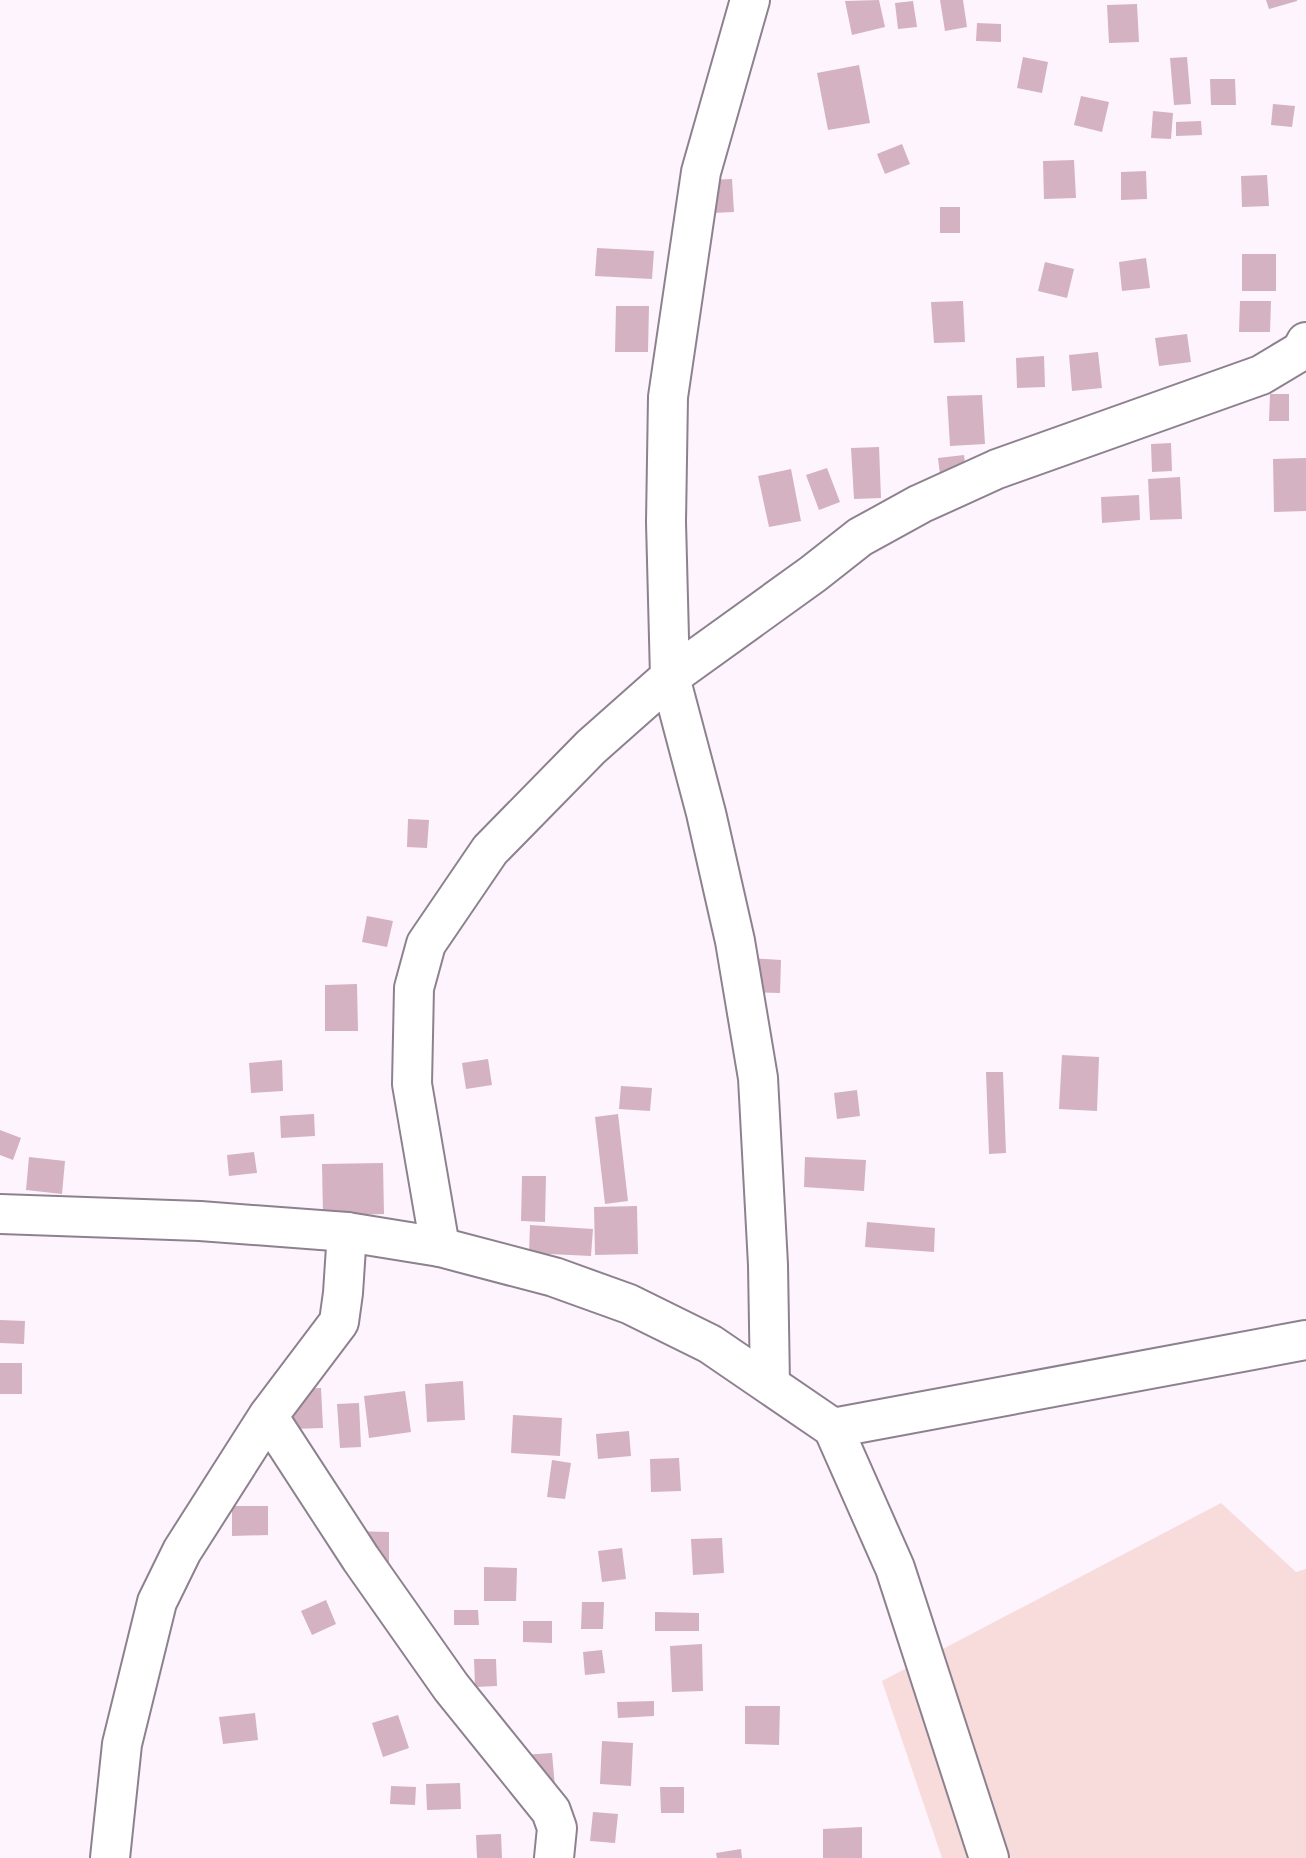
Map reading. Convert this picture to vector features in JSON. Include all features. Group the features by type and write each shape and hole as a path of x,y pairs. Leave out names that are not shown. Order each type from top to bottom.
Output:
{"street":[{"path":"750,0 701,172 667,397 666,522 670,677 706,813 735,941 758,1078 768,1265 770,1384"},
{"path":"440,1247 412,1083 414,988 426,944 490,849 591,747 670,677 860,537 920,504 997,469 1261,375 1300,351 1306,342"},
{"path":"0,1214 200,1221 347,1232 440,1247 554,1277 629,1304 710,1344 833,1428 895,1567 989,1858"},
{"path":"110,1858 122,1744 157,1602 182,1551 268,1416 325,1343 338,1322 347,1232"},
{"path":"833,1428 1306,1340"},
{"path":"268,1416 361,1559 451,1687 551,1811 557,1828 554,1858"}],"shaded area":[{"path":"1221,1503 1296,1572 1306,1569 1306,1858 942,1858 882,1681"}],"building":[{"path":"879,0 885,27 852,35 845,1"},
{"path":"940,0 963,0 967,27 945,31"},
{"path":"1266,0 1297,0 1297,1 1269,9"},
{"path":"913,1 917,27 898,29 895,3"},
{"path":"1137,4 1139,42 1109,43 1107,5"},
{"path":"977,23 1001,24 1001,42 976,41"},
{"path":"1023,57 1048,62 1042,93 1017,88"},
{"path":"1187,57 1191,104 1174,105 1170,58"},
{"path":"859,65 870,123 828,130 817,73"},
{"path":"1210,79 1235,79 1236,105 1211,105"},
{"path":"1081,96 1109,102 1102,132 1074,125"},
{"path":"1273,104 1295,106 1292,127 1271,125"},
{"path":"1153,111 1173,113 1171,139 1151,138"},
{"path":"1201,121 1202,135 1176,136 1176,122"},
{"path":"902,144 910,164 885,174 877,154"},
{"path":"1074,160 1076,198 1044,199 1043,161"},
{"path":"1146,171 1147,199 1121,200 1121,172"},
{"path":"1267,175 1269,206 1242,207 1241,176"},
{"path":"732,179 734,212 712,213 709,180"},
{"path":"940,207 960,207 960,233 940,233"},
{"path":"597,248 654,251 652,279 595,276"},
{"path":"1242,254 1276,254 1276,291 1242,291"},
{"path":"1146,258 1150,288 1122,291 1119,262"},
{"path":"1045,262 1074,269 1067,298 1038,291"},
{"path":"963,301 965,342 934,343 931,302"},
{"path":"1240,301 1271,301 1270,332 1239,332"},
{"path":"616,306 649,306 648,352 615,352"},
{"path":"1187,334 1191,362 1159,366 1155,338"},
{"path":"1098,352 1102,388 1072,391 1069,355"},
{"path":"1044,356 1045,387 1017,388 1016,358"},
{"path":"1270,394 1289,394 1289,421 1269,421"},
{"path":"982,395 985,444 950,446 947,396"},
{"path":"1171,443 1172,471 1152,472 1151,444"},
{"path":"879,447 881,498 854,499 851,448"},
{"path":"964,455 967,479 941,483 938,458"},
{"path":"1306,458 1306,511 1274,512 1273,459"},
{"path":"827,468 840,502 819,510 806,475"},
{"path":"791,469 801,521 769,527 758,476"},
{"path":"1180,477 1182,519 1150,520 1148,479"},
{"path":"1139,495 1140,520 1102,523 1101,497"},
{"path":"408,819 429,820 427,848 407,847"},
{"path":"367,916 393,921 387,947 362,942"},
{"path":"750,958 781,960 780,993 749,992"},
{"path":"357,984 358,1031 325,1031 325,985"},
{"path":"1062,1055 1099,1057 1097,1111 1059,1109"},
{"path":"488,1059 492,1085 466,1089 462,1063"},
{"path":"282,1060 283,1091 251,1093 249,1063"},
{"path":"986,1072 1003,1072 1006,1153 989,1154"},
{"path":"621,1086 652,1088 650,1111 619,1109"},
{"path":"857,1090 860,1116 837,1119 834,1093"},
{"path":"314,1114 315,1136 281,1138 280,1116"},
{"path":"618,1114 628,1201 605,1204 595,1117"},
{"path":"0,1130 21,1138 13,1160 0,1155"},
{"path":"254,1152 257,1173 229,1176 227,1155"},
{"path":"29,1157 65,1161 62,1194 26,1190"},
{"path":"805,1157 866,1160 864,1191 804,1187"},
{"path":"383,1163 384,1214 323,1216 322,1164"},
{"path":"522,1176 546,1176 545,1222 521,1221"},
{"path":"637,1206 638,1254 595,1255 594,1207"},
{"path":"867,1222 935,1228 934,1252 865,1247"},
{"path":"530,1225 593,1229 591,1256 529,1253"},
{"path":"0,1320 25,1321 24,1344 0,1343"},
{"path":"0,1363 22,1363 22,1394 0,1394"},
{"path":"463,1381 465,1420 427,1422 425,1384"},
{"path":"321,1388 323,1428 294,1429 293,1389"},
{"path":"405,1391 411,1432 369,1438 364,1396"},
{"path":"359,1403 361,1447 340,1448 337,1404"},
{"path":"513,1415 562,1418 560,1456 511,1453"},
{"path":"629,1431 631,1456 598,1459 596,1434"},
{"path":"679,1458 681,1491 651,1492 650,1459"},
{"path":"552,1460 571,1463 565,1499 547,1497"},
{"path":"232,1506 268,1506 268,1535 232,1536"},
{"path":"352,1531 389,1532 389,1572"},
{"path":"722,1538 724,1573 693,1575 691,1539"},
{"path":"622,1548 626,1579 602,1582 598,1551"},
{"path":"484,1567 517,1568 516,1601 484,1601"},
{"path":"326,1600 336,1624 312,1635 301,1611"},
{"path":"582,1602 604,1602 603,1629 581,1629"},
{"path":"454,1610 478,1610 479,1625 454,1625"},
{"path":"655,1612 699,1613 699,1631 655,1631"},
{"path":"523,1621 552,1621 552,1643 523,1642"},
{"path":"702,1644 703,1691 672,1692 670,1646"},
{"path":"602,1650 605,1673 585,1675 583,1652"},
{"path":"474,1659 496,1659 497,1686 475,1687"},
{"path":"654,1701 654,1716 618,1718 617,1702"},
{"path":"745,1706 780,1706 779,1745 745,1744"},
{"path":"255,1713 258,1740 223,1744 219,1717"},
{"path":"398,1715 409,1748 383,1757 372,1723"},
{"path":"602,1741 633,1743 631,1786 600,1784"},
{"path":"552,1753 555,1787 522,1755"},
{"path":"460,1783 461,1809 427,1810 426,1784"},
{"path":"391,1786 416,1787 415,1805 390,1804"},
{"path":"660,1787 684,1787 684,1813 661,1813"},
{"path":"593,1812 618,1814 615,1843 590,1841"},
{"path":"862,1827 862,1858 823,1858 823,1829"},
{"path":"501,1834 502,1858 477,1858 476,1835"},
{"path":"741,1849 742,1858 717,1858 716,1853"}]}
